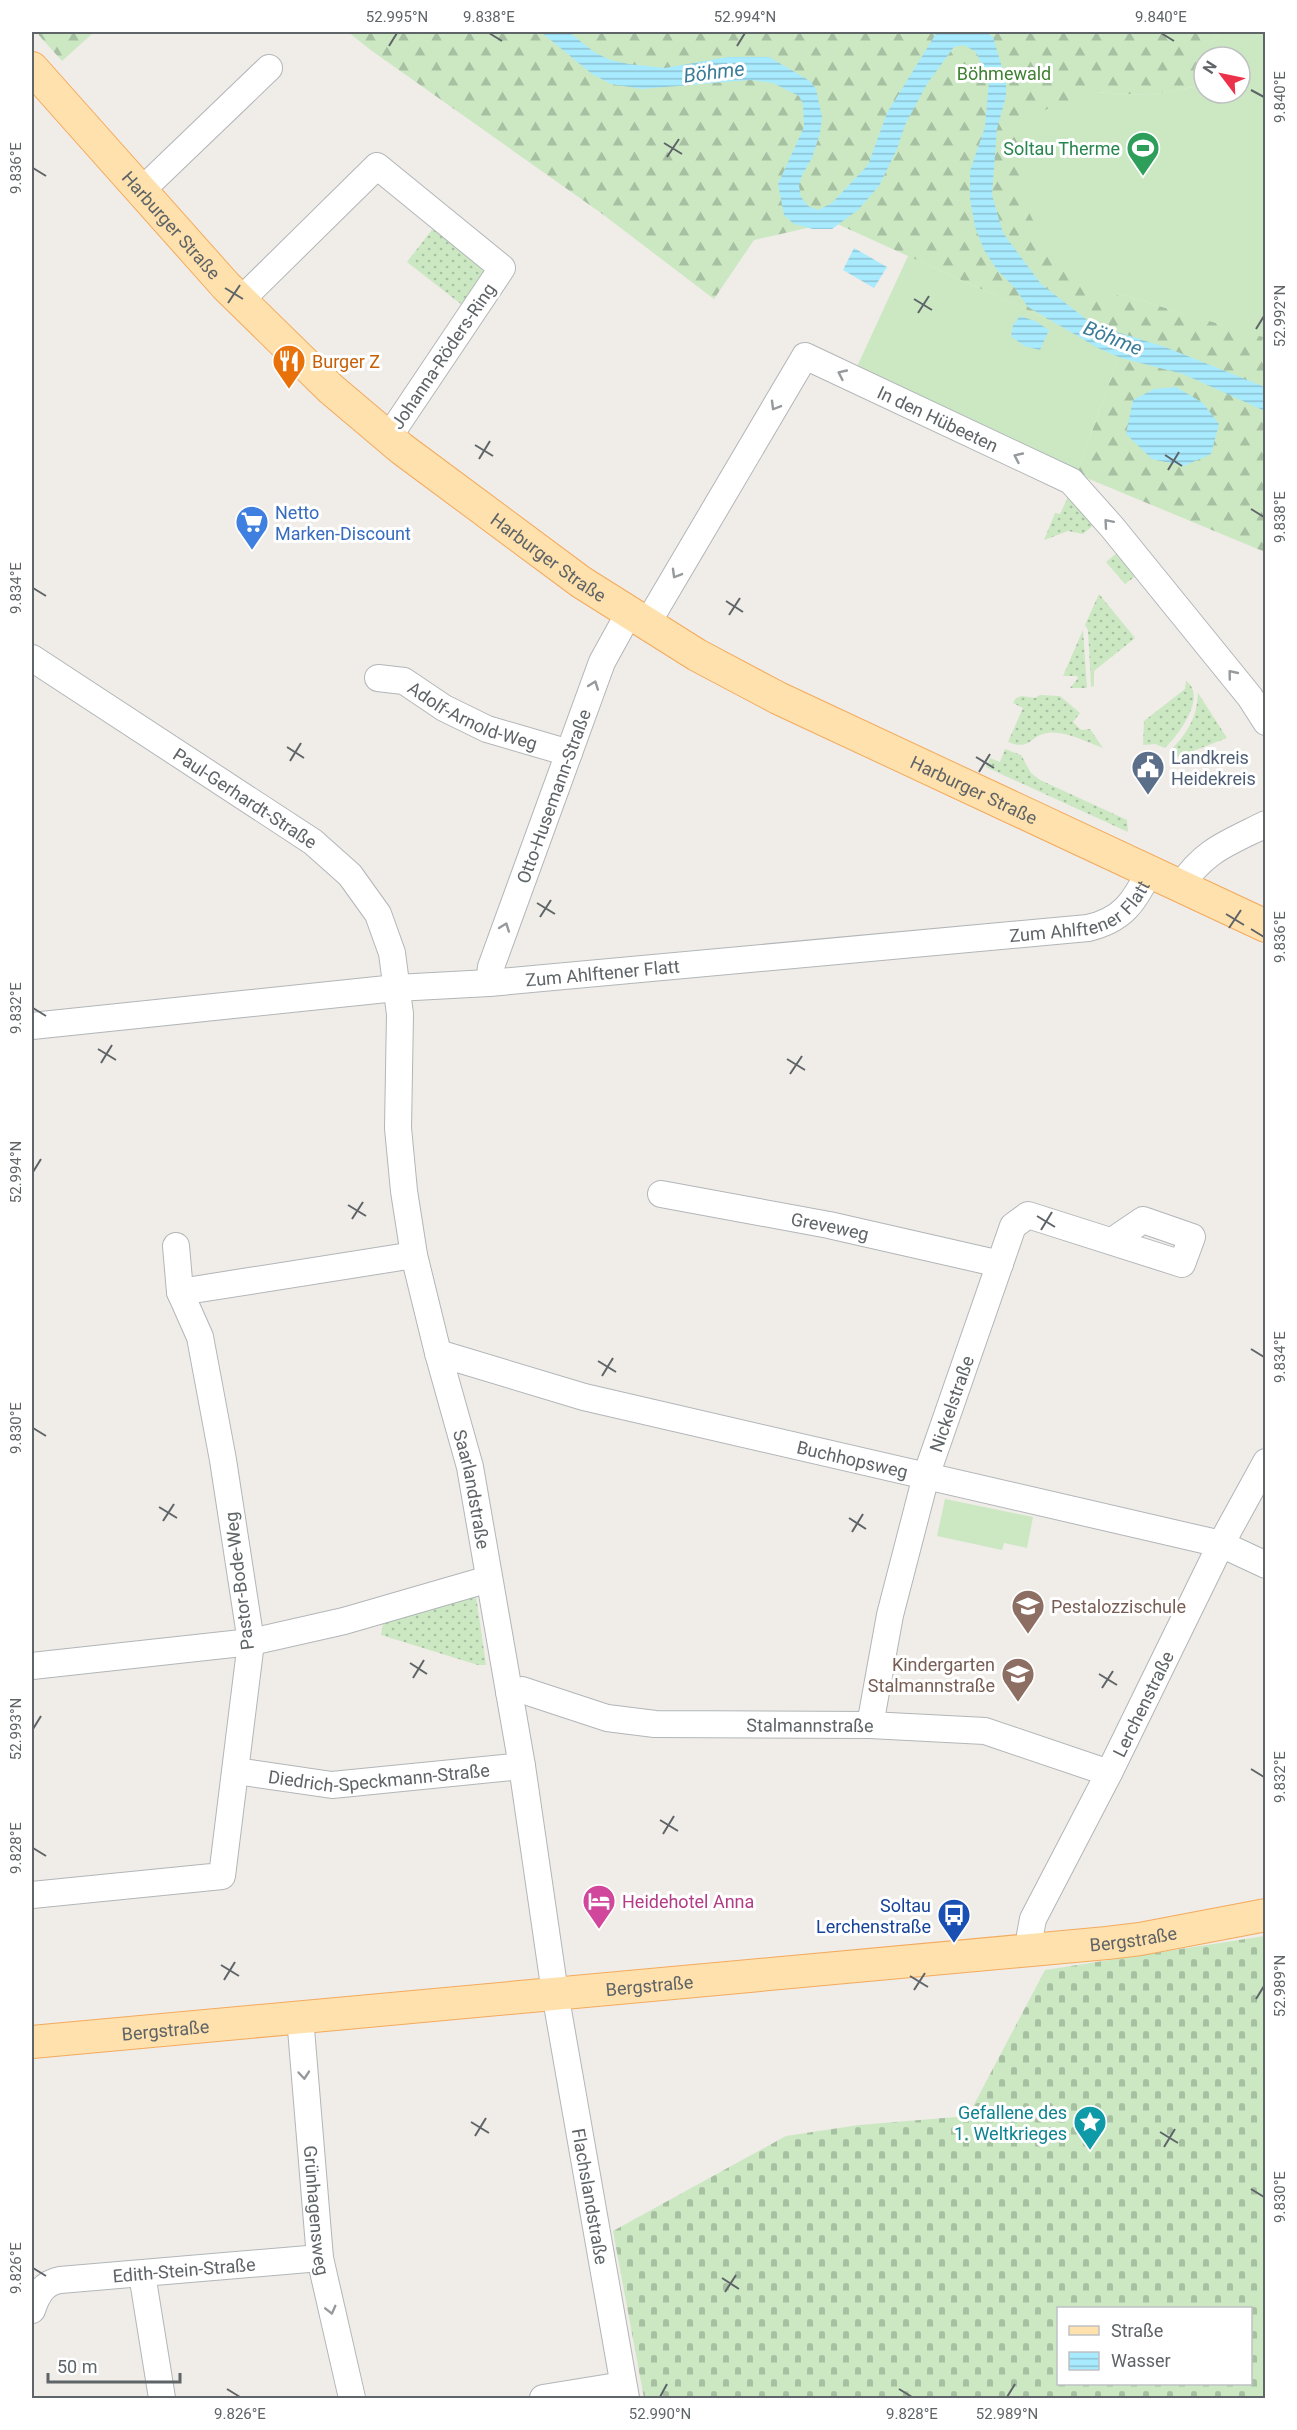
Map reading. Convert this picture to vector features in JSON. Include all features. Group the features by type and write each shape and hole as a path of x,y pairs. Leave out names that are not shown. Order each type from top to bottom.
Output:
{"main road":[{"name":"Harburger Straße","path":"32,68 240,301 332,389 388,438 492,518 581,582 731,674 778,698 1266,926"},
{"name":"Bergstraße","path":"32,2042 1140,1939 1266,1915"}],"street":[{"path":"141,191 268,68"},
{"name":"Johanna-Röders-Ring","path":"240,301 377,166 502,268 388,438"},
{"name":"In den Hübeeten","path":"638,618 805,356 1071,482 1112,527 1250,697 1266,722"},
{"name":"Otto-Husemann-Straße","path":"489,983 491,967 602,662 638,618"},
{"name":"Paul-Gerhardt-Straße","path":"32,658 320,848 350,875 378,914 392,953 396,988"},
{"name":"Adolf-Arnold-Weg","path":"378,678 404,681 444,708 487,729 569,753"},
{"path":"1180,887 1193,868 1205,856 1266,824"},
{"name":"Zum Ahlftener Flatt","path":"32,1026 396,988 489,983 1088,928 1104,924 1131,905 1149,872"},
{"name":"Saarlandstraße","path":"396,988 400,1014 398,1128 404,1191 414,1255 438,1353 470,1467 522,1766 555,1993"},
{"name":"Greveweg","path":"661,1194 829,1225 1000,1264"},
{"name":"Nickelstraße","path":"870,1725 890,1615 926,1476 1013,1226 1028,1215 1112,1241"},
{"name":"Pastor-Bode-Weg","path":"32,1895 222,1876 251,1642 224,1460 200,1337 180,1292 176,1246"},
{"path":"180,1292 414,1255"},
{"name":"Buchhopsweg","path":"438,1353 584,1397 1221,1544 1266,1565"},
{"name":"Lerchenstraße","path":"1031,1949 1030,1935 1033,1919 1109,1773 1221,1544 1266,1462"},
{"path":"32,1666 251,1642 344,1621 489,1579"},
{"name":"Stalmannstraße","path":"509,1692 522,1690 607,1718 655,1724 870,1725 985,1731 1109,1773"},
{"name":"Diedrich-Speckmann-Straße","path":"236,1771 332,1785 522,1766"},
{"name":"Flachslandstraße","path":"555,1993 625,2392"},
{"name":"Grünhagensweg","path":"300,2017 320,2258 352,2398"},
{"name":"Edith-Stein-Straße","path":"32,2310 36,2298 48,2282 320,2258"},
{"path":"142,2274 162,2398"},
{"path":"543,2398 625,2392"}],"green space":[{"path":"36,32 94,32 62,61"},
{"name":"Böhmewald","path":"348,32 1219,32 1211,45 1192,45 1192,87 1150,95 1091,92 1119,294 1264,337 1258,358 1266,362 1265,552 1077,474 1120,352 833,222 754,240 714,299 601,213"},
{"name":"Soltau Therme","path":"1219,32 1265,32 1265,362 1258,358 1263,337 1119,294 1106,302 1055,265 1022,198 1017,157 1027,117 1091,92 1150,95 1192,87 1192,105 1252,105 1252,45 1211,45"},
{"path":"438,222 489,274 466,308 407,262"},
{"path":"908,256 1120,352 1077,474 855,371"},
{"path":"1072,496 1095,524 1083,534 1068,531 1044,540 1055,513 1060,514 1068,497"},
{"path":"1118,552 1137,575 1125,584 1106,562"},
{"path":"1099,594 1135,638 1094,671 1094,686 1091,687 1088,630 1085,625"},
{"path":"1083,630 1087,688 1070,688 1078,678 1077,676 1063,676"},
{"path":"1186,681 1192,688 1194,696 1189,716 1177,735 1165,748 1155,744 1143,745 1144,721 1185,689"},
{"path":"1198,693 1227,738 1172,759 1169,752 1190,725 1196,710"},
{"path":"1040,695 1060,696 1080,713 1073,722 1081,730 1090,729 1103,748 1068,735 1054,733 1041,735 1021,745 1008,742 1023,708 1013,703 1016,698 1022,696 1035,698"},
{"path":"1005,749 1021,755 1031,773 1040,780 1127,820 1128,832 986,767 990,758 1000,762"},
{"path":"945,1499 1033,1517 1027,1548 1004,1543 1002,1550 937,1536"},
{"path":"467,1593 476,1596 486,1665 478,1665 381,1635 384,1619"},
{"path":"1265,1936 1265,2398 644,2398 613,2231 786,2136 859,2125 968,2116 1045,1970"}],"water":[{"name":"Böhme","path":"541,32 569,32 594,52 610,60 665,68 728,57 769,57 810,81 816,89 822,117 820,133 812,158 802,175 799,186 801,197 808,206 818,210 832,203 868,165 887,113 937,32 986,32 993,37 1006,81 1006,96 997,129 992,195 1003,233 1041,284 1086,319 1117,332 1165,347 1265,387 1265,411 1183,374 1121,358 1098,348 1028,307 1014,287 998,271 984,250 975,227 970,199 970,171 985,127 989,80 976,52 964,45 954,47 927,84 905,125 897,149 879,186 858,210 832,229 813,229 794,224 784,215 778,184 804,127 803,104 799,96 773,83 750,80 642,89 611,84 592,74"},
{"path":"854,248 887,267 874,288 843,270"},
{"path":"1020,316 1035,321 1049,330 1040,350 1024,346 1011,336 1013,325"},
{"path":"1176,387 1203,403 1219,424 1211,454 1184,466 1152,459 1126,434 1133,400 1154,389"}],"place":[{"name":"Soltau Therme","path":"1143,177"},
{"name":"Burger Z","path":"289,390"},
{"name":"Netto Marken-Discount","path":"252,551"},
{"name":"Landkreis Heidekreis","path":"1148,796"},
{"name":"Pestalozzischule","path":"1028,1635"},
{"name":"Kindergarten Stalmannstraße","path":"1018,1703"},
{"name":"Heidehotel Anna","path":"599,1930"},
{"name":"Soltau Lerchenstraße","path":"954,1944"},
{"name":"Gefallene des 1. Weltkrieges","path":"1090,2151"}]}
